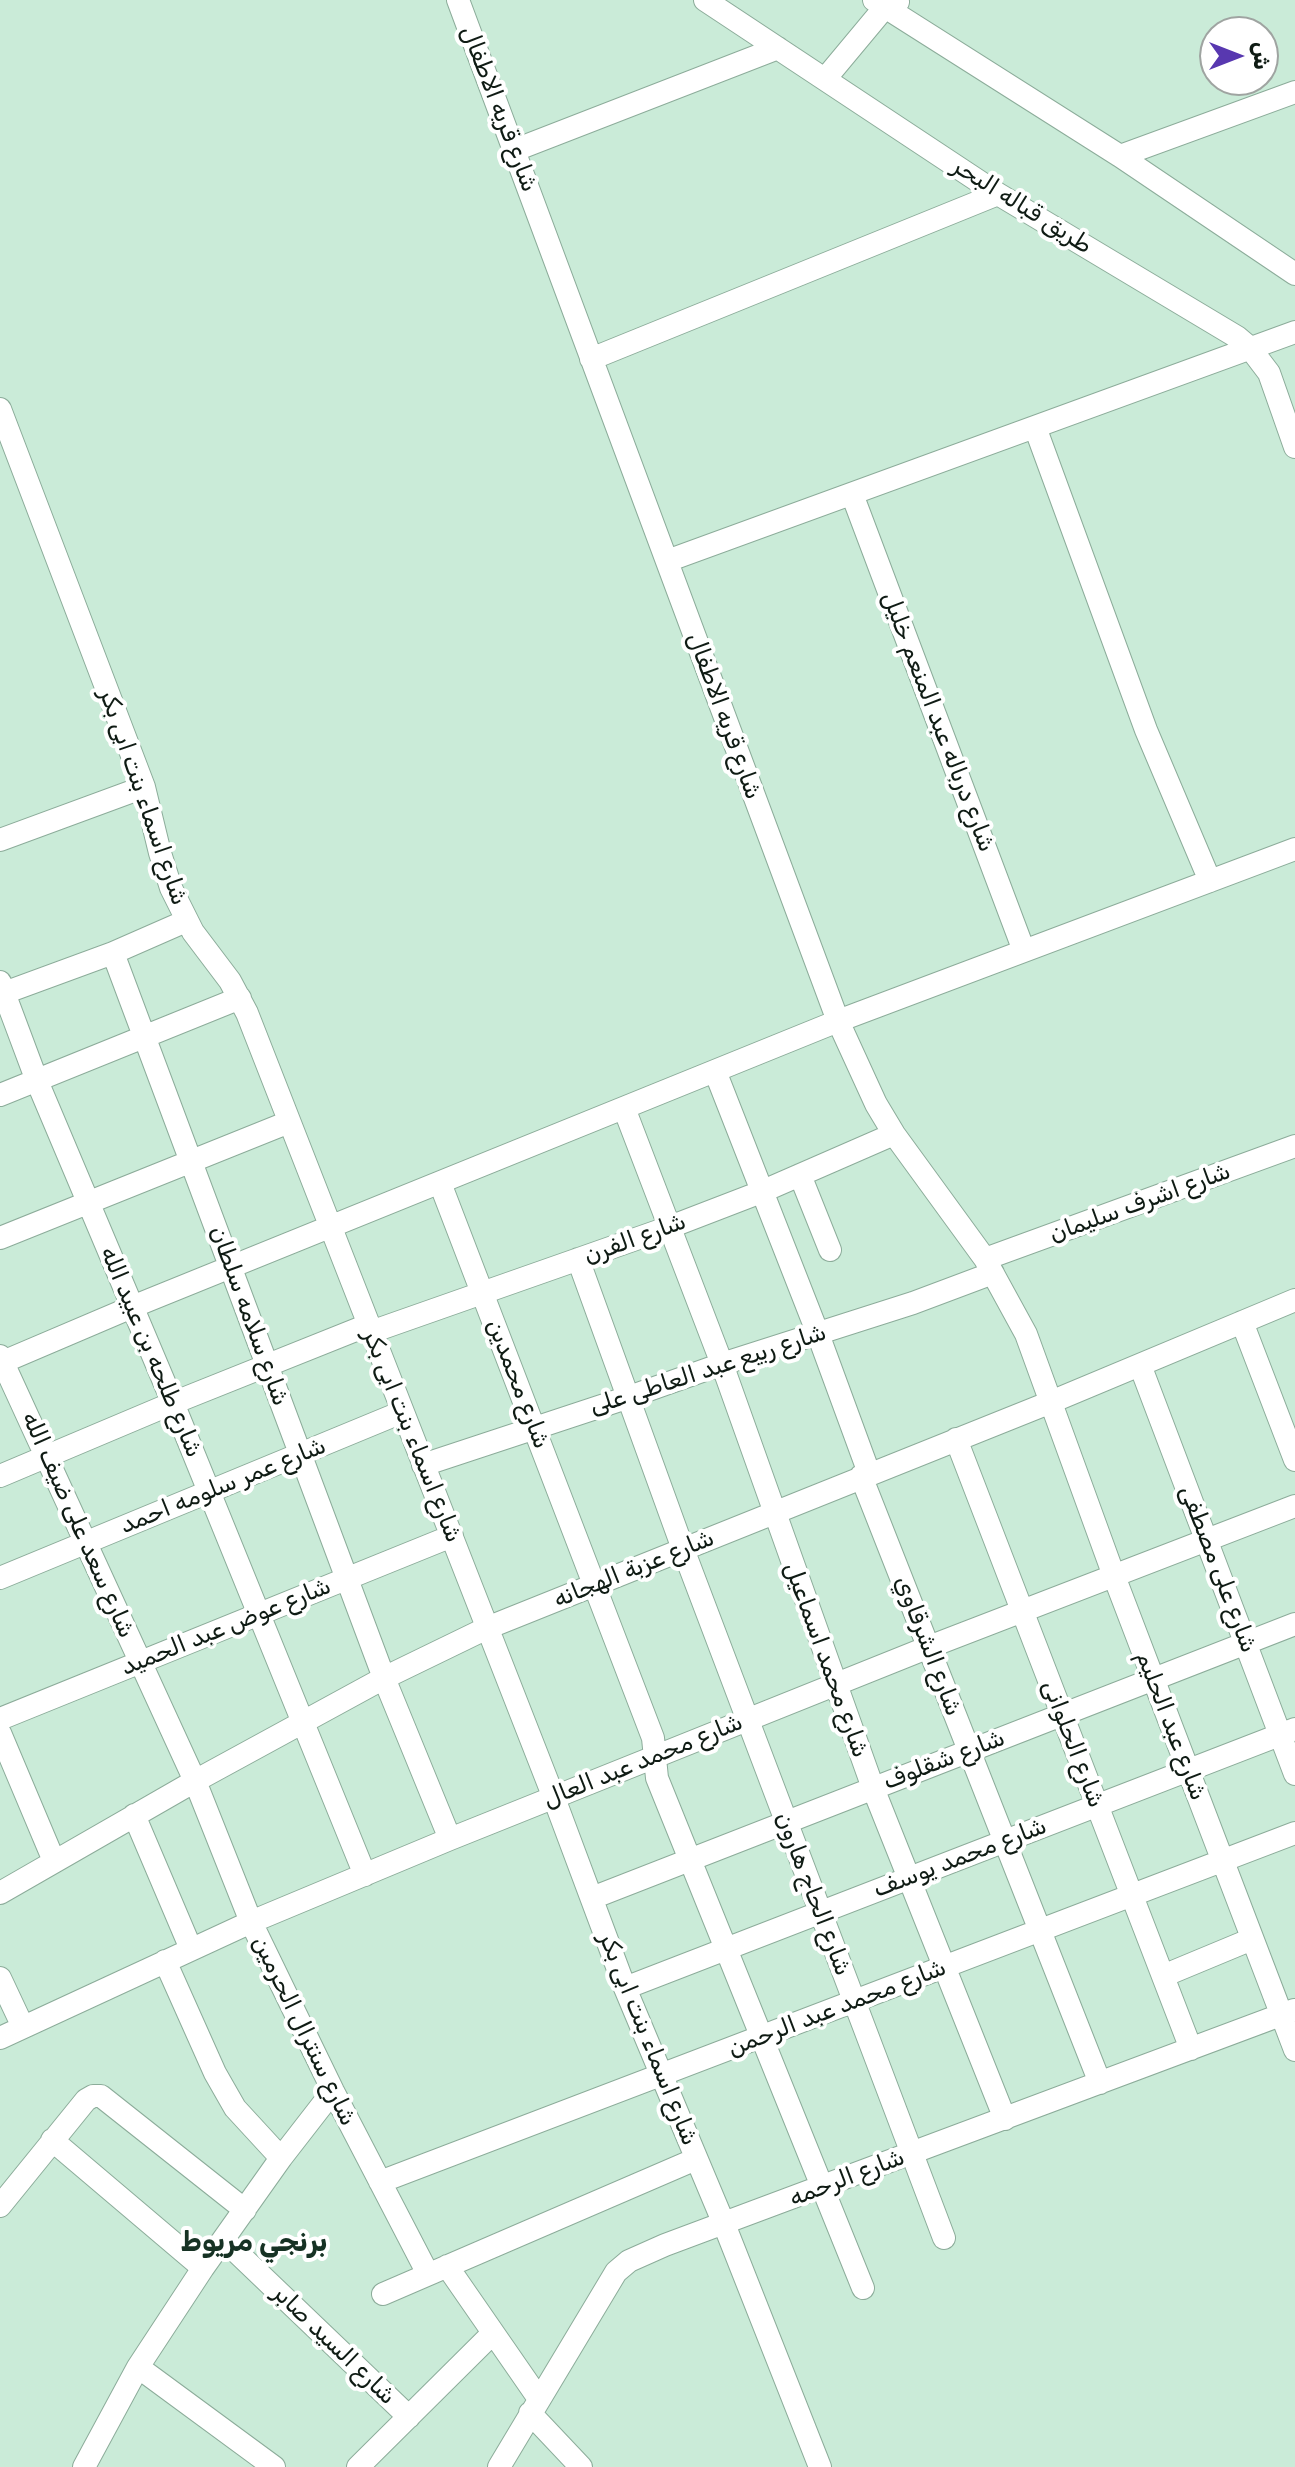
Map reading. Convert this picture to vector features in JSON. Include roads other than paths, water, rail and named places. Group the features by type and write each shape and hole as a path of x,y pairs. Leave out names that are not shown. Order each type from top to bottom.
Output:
{"street":[{"name":"شارع قريه الاطفال","path":"458,0 838,1021 876,1104 894,1134 989,1266 1026,1334 1051,1402"},
{"name":"طريق قباله البحر","path":"705,0 998,194 1223,328 1250,348 1269,373 1295,447"},
{"path":"825,79 887,2 1295,274"},
{"path":"515,150 778,48"},
{"path":"1120,156 1295,92"},
{"path":"591,359 998,194"},
{"path":"667,561 1295,332"},
{"name":"شارع اسماء بنت ابى بكر","path":"0,409 144,787 165,871 186,921 240,998 554,1798 625,1988 724,2224 820,2467"},
{"path":"1035,427 1146,730 1210,881"},
{"name":"شارع درباله عبد المنعم خليل","path":"852,494 1024,951"},
{"path":"0,840 144,787"},
{"path":"1,1359 838,1021 1295,849"},
{"path":"2,988 113,953 186,921"},
{"name":"شارع سلامه سلطان","path":"113,953 384,1678 450,1839"},
{"name":"شارع طلحه بن عبيد الله","path":"2,988 37,1081 173,1403 365,1875"},
{"path":"0,1095 240,998"},
{"name":"شارع الشرقاوي","path":"715,1071 818,1334 865,1475 929,1647 1100,2083"},
{"name":"شارع محمد اسماعيل","path":"624,1108 722,1364 873,1788 1005,2119"},
{"path":"0,1238 289,1122"},
{"name":"شارع الفرن","path":"0,1476 268,1366 370,1328 482,1293 670,1227 761,1192 894,1134"},
{"name":"شارع اشرف سليمان","path":"989,1266 1295,1146"},
{"path":"800,1175 830,1250"},
{"name":"شارع محمدين","path":"440,1183 653,1738 657,1778 863,2288"},
{"name":"شارع الحاج هارون","path":"578,1259 683,1549 944,2238"},
{"name":"شارع ربيع عبد العاطى على","path":"423,1465 913,1303 989,1266"},
{"name":"شارع عزبة الهجانه","path":"0,1893 301,1723 487,1628 1051,1402 1295,1300"},
{"path":"1242,1322 1295,1460"},
{"name":"شارع سعد على ضيف الله","path":"1,1359 195,1781"},
{"name":"شارع على مصطفى","path":"1140,1365 1245,1643 1288,1732 1295,1774"},
{"name":"شارع عبد الحليم","path":"1051,1402 1252,1939 1288,2012 1295,2050"},
{"name":"شارع عمر سلومه احمد","path":"0,1578 402,1412"},
{"name":"شارع الحلوانى","path":"956,1439 1191,2049"},
{"name":"شارع محمد عبد العال","path":"0,2038 251,1922 450,1839 929,1647 1295,1506"},
{"name":"شارع عوض عبد الحميد","path":"0,1719 452,1536"},
{"name":"شارع شقلوف","path":"592,1898 1295,1624"},
{"name":"شارع محمد يوسف","path":"625,1988 1288,1732"},
{"path":"0,1733 54,1861"},
{"name":"شارع سنترال الحرمين","path":"195,1781 251,1922 380,2182 437,2270 493,2333 535,2406 581,2467"},
{"path":"134,1815 191,1949"},
{"name":"شارع محمد عبد الرحمن","path":"380,2182 1295,1833"},
{"path":"1163,1976 1252,1939"},
{"path":"165,1961 202,2047 235,2108 281,2158"},
{"path":"0,1978 23,2027"},
{"name":"شارع الرحمه","path":"499,2467 616,2272 629,2261 1288,2012"},
{"path":"84,2467 138,2367 203,2268 333,2091"},
{"path":"0,2206 86,2100 101,2096 245,2210"},
{"path":"52,2140 203,2268"},
{"path":"383,2294 696,2159"},
{"name":"شارع السيد صابر","path":"224,2240 409,2417"},
{"path":"358,2467 493,2333"},
{"path":"138,2367 274,2467"}],"district":[{"name":"برنجي مريوط","path":"254,2243"}]}
